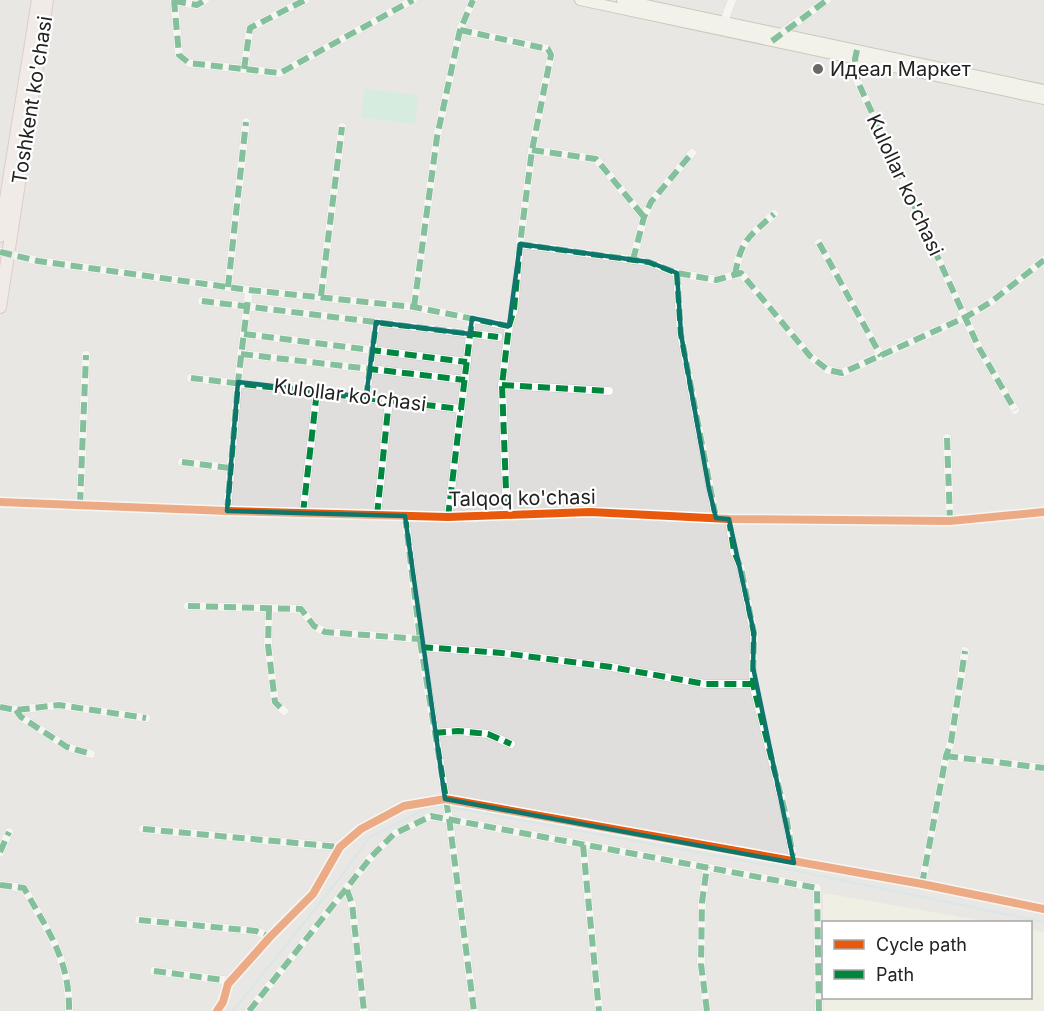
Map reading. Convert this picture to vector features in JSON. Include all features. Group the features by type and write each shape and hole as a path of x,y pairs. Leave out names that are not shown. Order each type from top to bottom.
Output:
{"highway":[{"name":"Toshkent ko'chasi","path":"0,236 38,0"},
{"name":"Toshkent ko'chasi","path":"0,308 4,253 47,0"}],"main road":[{"path":"580,0 722,26"},
{"path":"622,0 722,26 1044,99"},
{"path":"856,55 1044,90"}],"street":[{"path":"205,0 197,4 174,0 179,55 189,63 280,73 413,0"},
{"path":"244,69 250,28 305,0"},
{"path":"414,307 437,136 460,30 473,0"},
{"path":"722,26 732,0"},
{"path":"776,38 826,0"},
{"path":"460,30 548,50 550,55 532,150 514,309 509,326 502,385 507,516"},
{"name":"Kulollar ko'chasi","path":"856,55 858,82 979,348 1015,410"},
{"path":"228,287 246,122"},
{"path":"321,296 342,127"},
{"path":"532,150 596,159 644,217"},
{"path":"633,260 644,217 651,202 692,153"},
{"path":"735,274 739,255 746,241 774,214"},
{"path":"819,243 881,356"},
{"path":"520,244 649,262 677,273 716,280 741,273 810,356 828,370 842,373 966,318 992,302 1044,260"},
{"path":"4,253 38,261 249,290 414,307 509,326"},
{"path":"677,273 681,334 716,518"},
{"path":"227,511 238,382 249,290"},
{"path":"202,301 498,337"},
{"path":"448,517 472,318"},
{"path":"366,397 376,322"},
{"path":"244,333 467,362"},
{"path":"241,354 465,380"},
{"path":"80,504 86,355"},
{"name":"Kulollar ko'chasi","path":"191,378 461,409"},
{"path":"502,385 609,391"},
{"path":"303,513 317,391"},
{"path":"377,515 388,400"},
{"path":"947,438 950,521"},
{"path":"182,462 230,468"},
{"name":"Talqoq ko'chasi","path":"0,502 448,517 590,512 729,519 950,521 1044,512"},
{"path":"405,516 420,643 449,818 474,1011"},
{"path":"729,519 734,551 743,578 754,633 753,684 786,816 794,863"},
{"path":"188,606 301,609 314,626 326,632 589,664 705,684 753,684"},
{"path":"269,608 268,645 275,702 284,711"},
{"path":"922,884 946,756 951,742 965,651"},
{"path":"0,707 16,710 59,705 146,718"},
{"path":"16,710 21,717 68,747 91,754"},
{"path":"434,733 458,731 488,734 511,744"},
{"path":"946,756 1044,768"},
{"path":"217,1011 223,1002 228,984 313,894 340,847 361,829 404,806 445,799 922,884 1044,909"},
{"path":"250,1011 372,856 394,834 431,816 816,888 819,1011"},
{"path":"143,829 340,847"},
{"path":"0,852 9,832"},
{"path":"583,845 599,1011"},
{"path":"706,1011 701,964 702,902 707,867"},
{"path":"0,885 24,888 62,956 69,992 69,1011"},
{"path":"347,890 352,904 364,1011"},
{"path":"139,920 256,931 270,937"},
{"path":"154,971 231,981"}],"highlighted area":[{"path":"520,244 649,262 677,273 681,334 709,489 716,518 729,519 754,633 753,667 794,863 445,799 405,516 227,511 238,382 366,397 376,322 470,334 472,318 509,326"}],"shaded area":[{"path":"0,0 1044,0 1044,1011 0,1011"}],"green space":[{"path":"365,89 418,95 415,124 361,117"},
{"path":"823,893 984,921 823,921"},
{"path":"1032,930 1044,932 1044,1011 823,1011 823,999 1032,999"}],"waterway":[{"path":"233,1011 369,838 431,806 445,807"},
{"path":"450,807 777,867 1044,922"}],"marked path":[{"path":"174,0 179,55 189,63 280,73 413,0"},
{"path":"174,1 197,5 205,0"},
{"path":"244,69 250,28 305,0"},
{"path":"414,307 437,137 460,30 473,0"},
{"path":"772,41 827,0"},
{"path":"460,30 548,49 551,55 532,150 514,309 509,326 502,385 507,516"},
{"path":"857,50 855,59 858,82 979,348 1015,410"},
{"path":"228,287 246,122"},
{"path":"321,296 342,127"},
{"path":"532,150 596,159 644,217"},
{"path":"633,260 644,217 651,202 692,153"},
{"path":"735,275 743,246 774,214"},
{"path":"819,243 881,356"},
{"path":"520,244 649,262 677,273 716,280 741,273 810,356 828,370 842,373 966,317 991,302 1044,260"},
{"path":"0,252 38,261 249,290 414,307 509,326"},
{"path":"677,273 681,334 716,518"},
{"path":"227,511 248,299"},
{"path":"202,301 498,337"},
{"path":"448,517 472,318"},
{"path":"366,397 376,322"},
{"path":"244,334 467,362"},
{"path":"241,354 465,380"},
{"path":"80,504 86,355"},
{"path":"191,378 461,409"},
{"path":"502,385 609,391"},
{"path":"303,513 317,391"},
{"path":"377,515 389,400"},
{"path":"947,438 950,521"},
{"path":"182,462 230,468"},
{"path":"405,516 421,647 449,818 474,1011"},
{"path":"729,519 734,551 741,568 754,633 753,684 786,816 794,863"},
{"path":"188,606 301,609 314,626 325,632 420,639"},
{"path":"269,608 268,645 275,702 284,711"},
{"path":"421,647 502,653 611,667 705,684 753,684"},
{"path":"922,884 946,756 951,742 965,651"},
{"path":"0,707 16,710 59,705 146,718"},
{"path":"16,710 21,717 67,747 91,754"},
{"path":"434,733 458,731 488,734 511,744"},
{"path":"946,756 1044,768"},
{"path":"249,1011 372,856 394,834 431,816 817,888 819,1011"},
{"path":"143,829 340,847"},
{"path":"0,852 9,832"},
{"path":"583,845 599,1011"},
{"path":"707,867 702,902 701,964 707,1011"},
{"path":"0,885 24,888 41,918 62,961 66,976 69,1011"},
{"path":"347,890 352,904 364,1011"},
{"path":"139,920 256,931 270,937"},
{"path":"154,971 231,981"}],"cycle path":[{"path":"0,502 448,517 590,512 729,519 950,521 1044,512"},
{"path":"217,1011 223,1002 228,984 313,894 340,847 361,829 404,806 445,799 922,884 1044,909"}],"place":[{"name":"Идеал Маркет","path":"818,69"}]}
